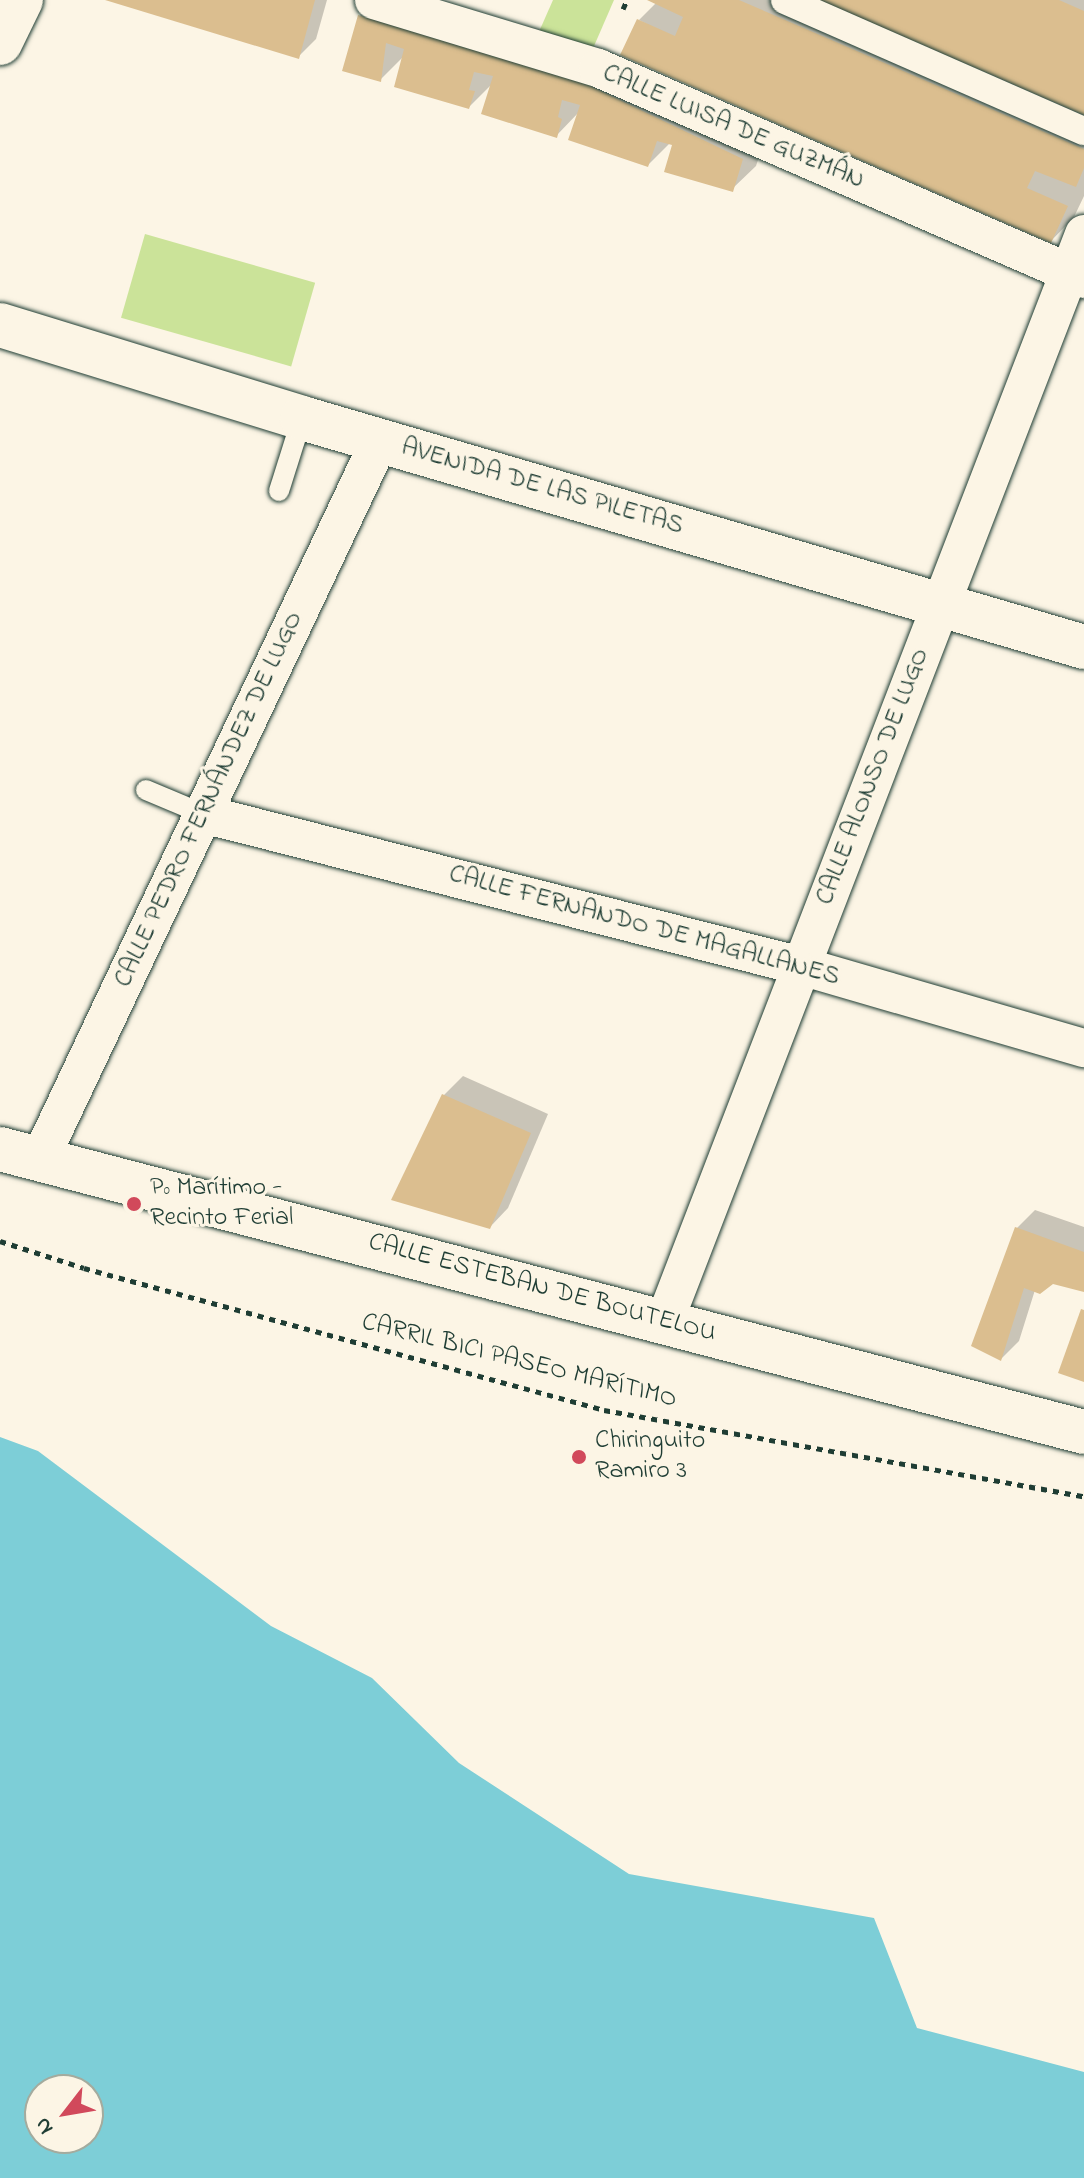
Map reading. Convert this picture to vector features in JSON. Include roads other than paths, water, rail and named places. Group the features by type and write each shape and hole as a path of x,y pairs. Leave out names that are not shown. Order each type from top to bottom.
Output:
{"street":[{"path":"0,43 21,0"},
{"name":"CALLE LUISA DE GUZMÁN","path":"374,0 598,68 1076,276"},
{"path":"785,0 1084,131"},
{"name":"CALLE ALONSO DE LUGO","path":"665,1320 940,604 1076,276 1084,234"},
{"name":"AVENIDA DE LAS PILETAS","path":"0,325 302,418 1084,647"},
{"name":"CALLE PEDRO FERNÁNDEZ DE LUGO","path":"20,1154 203,814 380,440"},
{"name":"CALLE FERNANDO DE MAGALLANES","path":"203,814 801,966 1084,1048"},
{"name":"CALLE ESTEBAN DE BOUTELOU","path":"20,1154 665,1320 1084,1432"}],"lane":[{"path":"279,491 302,418"},
{"path":"146,790 203,814"}],"water":[{"path":"0,1437 38,1451 271,1626 372,1678 459,1763 629,1874 874,1918 917,2028 1084,2072 1084,2178 0,2178"}],"place":[{"name":"Pº Marítimo - Recinto Ferial","path":"134,1204"},
{"name":"Chiringuito Ramiro 3","path":"579,1457"}]}
